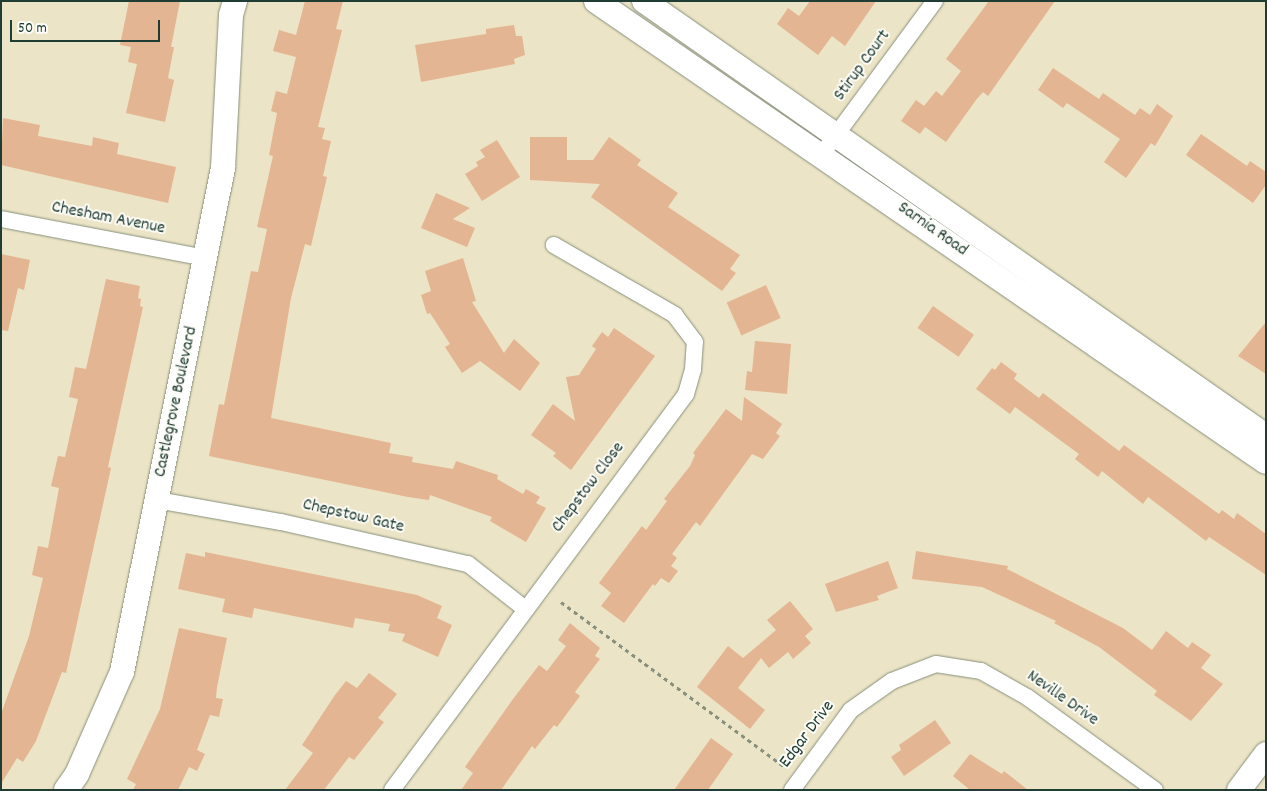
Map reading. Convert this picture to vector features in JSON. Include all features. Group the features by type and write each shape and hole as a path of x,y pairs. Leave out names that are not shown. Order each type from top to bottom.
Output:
{"main road":[{"name":"Castlegrove Boulevard","path":"66,790 77,774 122,672 223,168 231,15 236,1"},
{"name":"Sarnia Road","path":"596,1 829,146 1266,436"},
{"name":"Sarnia Road","path":"644,1 829,146 1266,462"},
{"path":"1239,790 1266,754"}],"street":[{"name":"Stirup Court","path":"829,146 935,1"},
{"name":"Chesham Avenue","path":"1,219 206,258"},
{"name":"Chepstow Close","path":"392,790 524,608 686,394 693,369 694,342 675,315 554,245"},
{"name":"Chepstow Gate","path":"157,500 281,522 468,564 524,608"},
{"name":"Edgar Drive","path":"796,784 851,710 892,681 936,664"},
{"name":"Neville Drive","path":"936,664 981,671 1027,697 1155,790"}],"path":[{"path":"561,602 796,784"}],"building":[{"path":"129,1 180,1 171,47 174,47 168,78 174,80 165,122 126,113 137,64 128,62 131,47 120,45"},
{"path":"305,1 343,1 336,29 342,30 318,127 325,128 322,139 331,141 323,176 327,177 311,246 305,244 291,298 271,418 391,443 389,453 413,457 412,462 453,469 456,461 498,475 497,479 523,494 526,489 540,497 536,503 546,508 526,542 490,521 492,517 430,495 429,500 408,497 209,456 219,404 224,405 251,271 258,272 267,229 257,227 273,156 269,155 277,113 271,111 276,91 287,94 296,57 273,51 279,30 296,35"},
{"path":"810,1 876,1 845,46 832,36 818,55 777,24 788,8 799,16"},
{"path":"989,1 1055,1 988,96 983,92 946,142 925,127 920,134 901,121 916,100 924,106 936,91 942,96 961,71 946,59"},
{"path":"514,25 516,36 522,36 525,55 514,59 515,64 421,82 415,45 486,34 486,29"},
{"path":"1053,68 1099,99 1103,93 1135,115 1140,108 1150,115 1157,104 1173,116 1155,146 1151,143 1126,178 1104,162 1120,139 1067,103 1063,108 1038,90"},
{"path":"3,118 40,125 38,136 92,146 93,137 119,143 117,154 176,167 168,203 1,165"},
{"path":"1201,134 1247,166 1250,161 1266,172 1266,185 1253,203 1186,155"},
{"path":"530,137 567,137 567,160 593,160 609,137 641,160 637,165 678,193 668,207 740,255 730,269 736,273 722,291 591,197 600,184 530,180"},
{"path":"497,140 520,177 482,201 465,174 478,166 476,162 485,157 480,150"},
{"path":"436,193 470,208 453,219 475,228 467,247 421,228"},
{"path":"1,254 30,260 24,290 18,288 8,331 1,330"},
{"path":"463,258 476,301 472,302 504,353 514,339 540,363 520,391 480,361 462,373 445,347 450,344 430,313 427,314 421,295 431,291 425,271"},
{"path":"106,279 140,286 138,298 141,299 140,306 143,307 108,467 111,468 66,673 62,672 36,741 23,762 17,758 1,784 1,714 29,636 43,578 32,575 38,546 48,548 59,488 51,486 58,456 65,457 78,399 69,397 75,367 86,369"},
{"path":"766,285 781,318 741,335 727,302"},
{"path":"933,306 974,335 958,357 918,328"},
{"path":"1266,322 1266,374 1238,356"},
{"path":"614,328 655,356 571,470 553,456 556,453 531,435 553,404 575,421 566,377 579,375 596,349 592,346 602,332 608,337"},
{"path":"755,341 791,344 787,394 745,390 747,371 752,372"},
{"path":"1001,362 1017,374 1014,379 1039,398 1043,393 1119,451 1124,445 1219,514 1222,510 1234,519 1237,513 1266,534 1266,575 1209,537 1206,541 1148,497 1143,504 1102,471 1098,477 1075,459 1079,454 1015,407 1010,414 976,389 992,368 995,370"},
{"path":"744,397 782,424 776,433 780,436 763,459 752,454 700,526 696,522 672,554 677,558 671,566 678,571 669,583 661,578 655,586 653,584 624,623 601,606 611,593 599,583 642,526 646,530 667,501 664,499 690,466 695,455 693,453 726,409 742,421"},
{"path":"916,551 1008,566 1007,569 1123,628 1152,650 1166,631 1188,648 1192,642 1211,655 1201,668 1223,684 1191,721 1154,695 1157,691 1099,647 1054,623 1056,621 982,587 912,579"},
{"path":"205,552 417,595 442,606 437,618 452,625 438,657 402,641 405,634 388,631 390,624 355,618 353,628 254,608 252,618 222,612 225,599 178,589 186,553 205,557"},
{"path":"888,561 898,588 877,596 879,600 836,612 825,584"},
{"path":"790,601 813,629 805,636 811,643 793,659 788,652 769,668 761,658 738,688 765,710 750,729 697,687 728,646 743,658 776,630 767,620"},
{"path":"570,623 600,648 595,656 600,659 575,692 580,696 557,727 554,725 535,749 532,746 501,790 461,790 473,773 465,767 513,699 539,665 547,671 566,646 558,640"},
{"path":"179,628 227,638 217,687 216,698 223,699 219,717 210,715 197,750 205,754 197,771 189,767 178,790 133,790 136,784 127,779 160,709"},
{"path":"369,673 397,694 378,718 384,722 354,760 349,757 324,790 285,790 313,753 302,745 335,695 346,681 357,688"},
{"path":"935,720 951,743 904,776 891,757 901,750 899,745"},
{"path":"711,738 733,754 708,790 674,790"},
{"path":"970,754 1002,774 1004,771 1028,790 970,790 953,776"}]}
